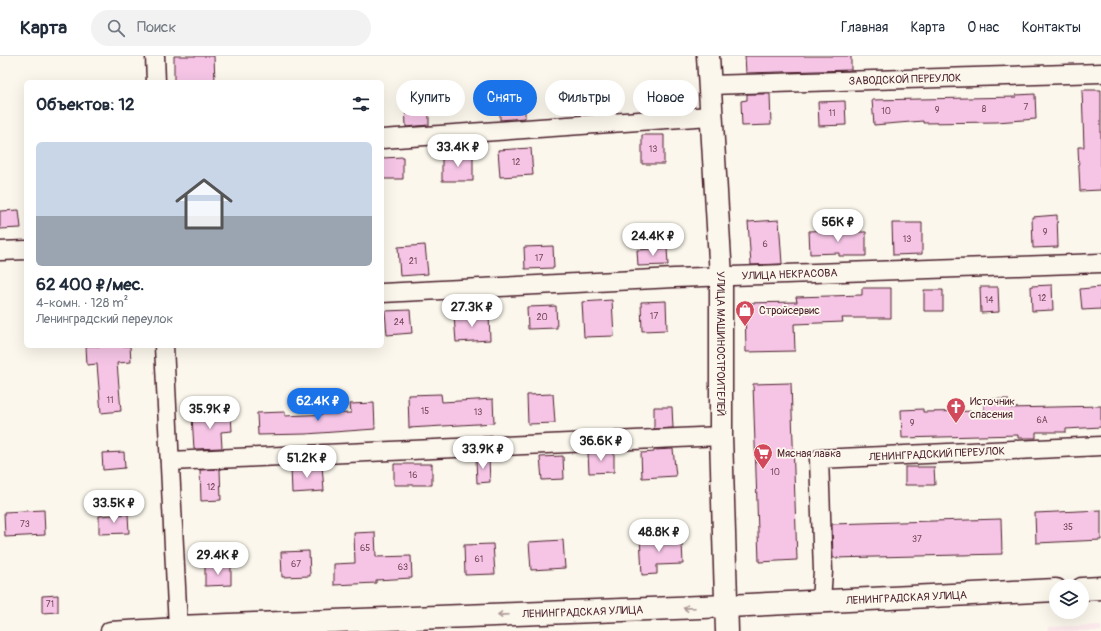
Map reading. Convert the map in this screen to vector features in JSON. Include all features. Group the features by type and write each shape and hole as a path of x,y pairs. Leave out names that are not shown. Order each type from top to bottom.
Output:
{"street":[{"path":"155,56 156,80"},
{"name":"УЛИЦА МАШИНОСТРОИТЕЛЕЙ","path":"708,56 710,116 721,277 721,436 728,606 727,631"},
{"name":"ЗАВОДСКОЙ ПЕРЕУЛОК","path":"709,85 1101,73"},
{"path":"384,139 710,116"},
{"path":"0,251 24,250"},
{"name":"УЛИЦА НЕКРАСОВА","path":"384,293 721,277 1101,263"},
{"path":"164,348 178,629"},
{"path":"170,461 721,436"},
{"name":"ЛЕНИНГРАДСКИЙ ПЕРЕУЛОК","path":"822,601 823,571 819,459 1101,446"},
{"path":"1089,589 1101,588"},
{"name":"ЛЕНИНГРАДСКАЯ УЛИЦА","path":"110,631 728,606 1049,590"}],"shaded area":[{"path":"1101,625 1101,631 1048,631 1048,627"}],"building":[{"path":"174,56 214,56 215,80 174,80"},
{"path":"745,56 851,56 851,70 746,73"},
{"path":"1082,90 1101,90 1101,190 1080,191 1078,147 1084,147"},
{"path":"747,94 770,94 771,125 742,126 741,101 747,100"},
{"path":"1035,94 1036,119 997,122 923,123 923,121 874,125 872,100 1016,97 1016,95"},
{"path":"845,101 846,125 819,126 818,102"},
{"path":"406,116 429,116 429,125 406,127"},
{"path":"500,116 525,116 525,118 500,120"},
{"path":"642,135 664,135 664,164 642,164"},
{"path":"531,148 533,175 500,177 498,150"},
{"path":"442,156 473,156 473,181 442,181"},
{"path":"403,157 403,179 384,179 384,158"},
{"path":"19,210 21,228 0,229 0,211"},
{"path":"1057,215 1058,247 1033,248 1032,217"},
{"path":"779,220 782,264 751,265 748,222"},
{"path":"892,223 922,223 922,254 893,255"},
{"path":"830,230 830,232 866,232 866,256 839,256 839,253 810,254 809,231"},
{"path":"425,245 428,274 400,276 398,247"},
{"path":"553,246 554,268 525,269 524,247"},
{"path":"667,248 668,265 638,266 637,250"},
{"path":"1052,285 1053,310 1032,311 1031,286"},
{"path":"980,287 998,287 999,312 981,313"},
{"path":"1101,287 1101,309 1082,310 1080,289"},
{"path":"862,288 891,288 891,318 842,318 843,322 794,324 795,351 746,352 745,303 797,302 796,297 862,295"},
{"path":"924,290 943,290 943,311 924,311"},
{"path":"612,300 614,336 584,337 582,302"},
{"path":"666,301 667,330 642,331 641,302"},
{"path":"556,306 557,328 528,329 527,307"},
{"path":"410,310 412,333 387,335 385,311"},
{"path":"489,315 490,340 456,342 454,316"},
{"path":"86,348 130,348 131,362 117,363 121,411 101,413 97,364 87,365"},
{"path":"791,383 797,560 759,562 753,384"},
{"path":"441,394 442,402 493,399 494,423 409,428 408,395"},
{"path":"553,394 555,423 528,424 527,395"},
{"path":"984,399 1008,399 1009,408 1101,406 1101,427 1066,429 1066,432 1036,432 1036,438 1018,438 1018,435 902,438 901,410 923,409 923,412 984,411"},
{"path":"374,403 375,429 306,434 258,435 257,413 285,412 285,416 351,413 350,404"},
{"path":"654,407 672,407 673,428 654,429"},
{"path":"231,414 232,431 221,432 222,448 194,449 192,416"},
{"path":"673,449 676,476 642,478 641,453 654,452 654,450"},
{"path":"614,451 614,472 589,473 588,453"},
{"path":"124,452 125,468 103,470 102,453"},
{"path":"563,456 564,479 542,480 540,457"},
{"path":"489,458 490,482 477,483 476,459"},
{"path":"394,464 432,464 432,485 394,485"},
{"path":"322,465 324,491 292,493 291,467"},
{"path":"905,467 934,467 935,485 905,485"},
{"path":"220,469 221,500 201,501 200,470"},
{"path":"44,510 45,535 5,537 4,512"},
{"path":"1101,510 1101,540 1036,543 1035,513"},
{"path":"128,514 129,533 99,534 99,516"},
{"path":"1001,519 1002,554 833,558 832,524"},
{"path":"375,532 376,557 411,556 412,578 376,580 376,583 334,585 334,564 355,563 354,533"},
{"path":"666,535 666,544 682,543 683,564 657,565 657,574 642,575 640,536"},
{"path":"563,540 565,568 531,570 529,542"},
{"path":"493,544 495,574 465,575 464,545"},
{"path":"309,551 310,576 282,577 281,552"},
{"path":"231,565 231,585 205,586 205,566"},
{"path":"58,595 58,612 42,613 42,596"}],"place":[{"name":"Стройсервис","path":"745,327"},
{"name":"Источник спасения","path":"956,424"},
{"name":"Мясная лавка","path":"763,470"}]}
